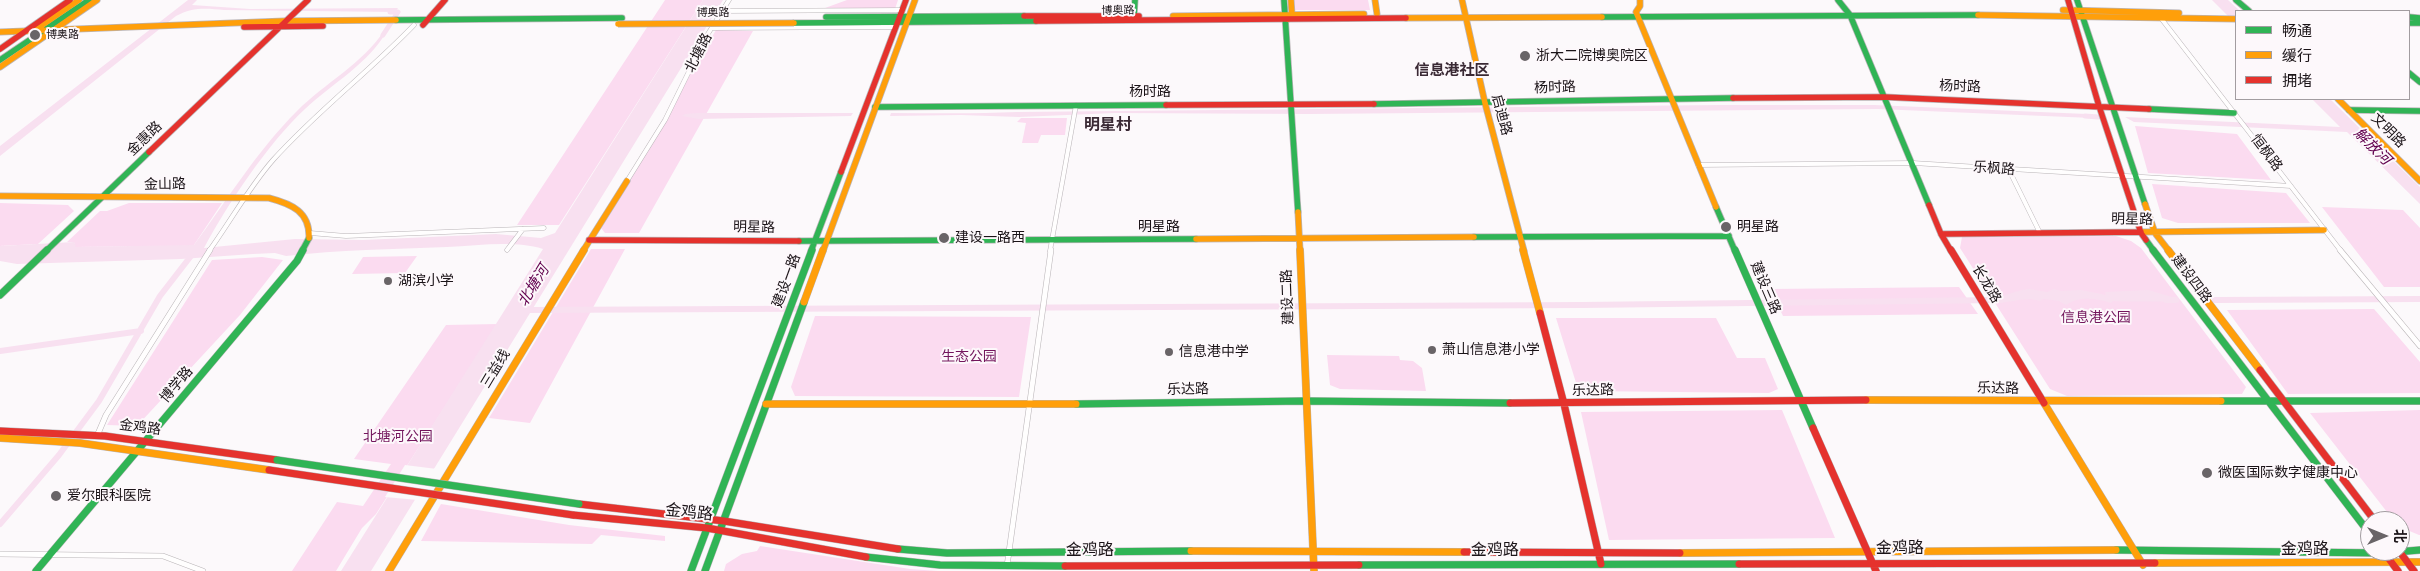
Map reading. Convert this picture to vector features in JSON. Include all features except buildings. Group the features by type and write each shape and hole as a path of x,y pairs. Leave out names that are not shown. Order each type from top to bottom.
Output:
{"main road":[{"path":"0,54 70,0"},
{"path":"0,60 79,0"},
{"path":"0,67 89,0"},
{"path":"45,32 54,30 97,0"},
{"path":"425,22 445,0"},
{"name":"建设一路","path":"691,571 906,0"},
{"name":"建设一路","path":"705,571 915,0"},
{"path":"1134,16 1135,0"},
{"name":"建设二路","path":"1284,0 1288,17 1314,568"},
{"name":"建设二路","path":"1288,17 1291,0"},
{"path":"1375,0 1377,14"},
{"name":"启迪路","path":"1462,0 1485,104 1564,404 1601,564"},
{"name":"建设三路","path":"1635,0 1637,14 1698,165 1876,571"},
{"path":"1637,14 1640,0"},
{"name":"长龙路","path":"1838,0 1848,13 1888,103 1941,234 2143,565"},
{"name":"建设四路","path":"2068,0 2099,106 2141,232 2360,521"},
{"name":"建设四路","path":"2077,0 2155,233 2282,402 2367,511"},
{"path":"2236,0 2247,10"},
{"name":"金惠路","path":"0,295 306,2"},
{"name":"博奥路","path":"54,30 285,21 620,21 1637,14 2080,13 2235,19"},
{"name":"博奥路","path":"908,19 1134,16 1288,17 1377,14 1466,15"},
{"name":"博奥路","path":"2223,17 2235,14"},
{"name":"博奥路","path":"0,36 36,32 392,22 414,25 425,22"},
{"name":"博奥路","path":"0,32 24,34"},
{"path":"0,49 24,34"},
{"path":"2410,74 2420,82"},
{"path":"2410,78 2420,86"},
{"name":"杨时路","path":"875,107 1292,109 1671,98 1884,97 2234,113"},
{"name":"文明路","path":"2339,100 2420,181"},
{"path":"2349,110 2420,111"},
{"name":"三益线","path":"389,571 541,317 627,181"},
{"name":"金山路","path":"0,196 269,198 297,206 309,218 312,225 310,235"},
{"name":"明星路","path":"1941,234 2324,230"},
{"name":"博学路","path":"36,571 139,451 301,256 310,235"},
{"name":"明星路","path":"589,240 825,242 1729,236"},
{"name":"乐达路","path":"766,404 1305,401 1564,404 1800,400 2044,402 2420,401"},
{"name":"金鸡路","path":"0,431 64,433 147,440 579,504 724,521 893,549 947,554 1313,551 1599,553 2134,550 2360,552"},
{"name":"金鸡路","path":"0,438 80,443 573,515 707,528 890,561 1007,566 1314,568 1601,564 1873,563 2143,565 2393,564 2420,562"},
{"path":"2391,561 2398,571"},
{"path":"2407,563 2414,571"}],"street":[{"name":"北塘路","path":"627,181 673,107 712,28 729,0"},
{"path":"722,11 899,19"},
{"name":"恒枫路","path":"2159,15 2324,230 2420,346"},
{"path":"712,28 899,19"},
{"path":"97,436 106,415 202,260 272,161 318,116 380,61 414,25"},
{"path":"1007,566 1052,240 1076,107"},
{"name":"乐枫路","path":"1698,165 1912,163 2291,186"},
{"path":"2009,170 2040,232"},
{"path":"310,235 346,236 521,231 544,228"},
{"path":"508,249 521,231"},
{"path":"0,554 163,556 203,571"}],"green space":[{"path":"665,0 703,0 559,225 517,225"},
{"path":"847,0 898,0 895,9 825,8"},
{"path":"1289,0 1368,0 1370,10 1289,10"},
{"path":"716,30 753,31 639,233 605,233 601,228"},
{"path":"1021,118 1067,118 1065,135 1041,135 1038,143 1022,143 1026,123 1017,122"},
{"path":"2135,126 2237,134 2271,180 2148,173"},
{"path":"2152,184 2286,193 2310,223 2178,223 2162,218"},
{"path":"0,203 68,205 74,211 38,244 0,246"},
{"path":"129,203 222,203 194,245 75,247 74,242 67,242 100,211 107,211"},
{"path":"2322,207 2403,210 2420,228 2420,287 2384,287"},
{"name":"信息港公园","path":"2116,236 2131,241 2141,248 2246,387 2242,394 2067,396 2050,389 1960,248 1962,237"},
{"path":"591,249 625,249 530,423 489,418"},
{"path":"417,256 405,273 352,274 363,257"},
{"path":"262,257 283,260 240,315 137,426 107,425 212,260"},
{"path":"1959,287 1978,314 1783,316 1770,289"},
{"path":"2374,309 2420,362 2420,393 2288,394 2227,310"},
{"name":"生态公园","path":"815,316 1031,317 1019,397 795,396 791,387"},
{"path":"1556,318 1716,318 1737,358 1765,358 1778,389 1769,393 1583,391 1577,386"},
{"name":"北塘河公园","path":"498,324 376,514 362,528 336,571 292,571 337,502 363,506 391,464 354,459 446,325"},
{"path":"1327,355 1399,356 1400,360 1413,361 1422,368 1426,391 1340,389 1330,385"},
{"path":"1782,410 1835,538 1609,540 1581,412"},
{"path":"2420,410 2420,535 2410,531 2410,511 2386,511 2310,413"},
{"path":"441,504 569,525 665,536 665,541 601,535 592,544 421,541"},
{"path":"760,546 910,569 938,571 724,571 726,564 742,554 757,551"}],"water":[{"path":"188,0 197,0 192,5 250,9 398,8 395,12 205,9 182,13 0,156 0,146"},
{"name":"北塘河","path":"703,0 723,0 371,571 341,571 543,249 532,246 495,244 346,251 286,256 275,253 181,259 17,264 0,261 0,246 74,242 76,247 194,245 243,176 282,126 308,101 365,53 384,31 387,31 370,53 305,109 277,139 224,213 204,248 295,239 363,240 496,234 541,238 555,233"},
{"path":"2212,0 2228,0 2239,10 2235,10 2235,23"},
{"name":"解放河","path":"2313,100 2331,100 2420,187 2420,204 2347,132 2134,122 2125,117 2340,127"},
{"path":"1874,105 2087,114 2092,118 1878,109 1309,114 1115,113 1019,117 961,115 890,116 891,113"},
{"path":"697,113 853,113 851,116 698,119 682,116"},
{"path":"2029,289 2047,292 2054,289 2061,291 2081,290 2106,295 2105,292 2148,290 2172,297 2175,302 2113,301 2111,303 2082,299 2066,305 2059,301 2043,299 2040,301 2023,299 1995,303 1992,298"}],"pier":[{"path":"405,465 437,469 418,500 385,497"}],"waterway":[{"path":"383,35 398,12 390,12"},
{"path":"2085,116 2098,117"},
{"path":"140,331 160,296 194,252"},
{"path":"2215,300 2420,299"},
{"name":"北塘河","path":"527,310 1582,305 2000,300"},
{"path":"2166,300 2176,300"},
{"path":"0,351 140,331"},
{"path":"0,524 59,455 99,401 140,331"}],"traffic: fast":[{"path":"0,60 89,0"},
{"path":"1134,16 1135,0"},
{"path":"1284,0 1298,212"},
{"path":"1838,0 1850,15 1929,205"},
{"path":"2077,0 2145,204"},
{"path":"2236,0 2248,10"},
{"path":"1602,17 1978,15"},
{"path":"826,17 1024,16"},
{"path":"2410,17 2420,18"},
{"path":"396,20 622,18"},
{"path":"794,23 1036,21"},
{"path":"2410,23 2420,23"},
{"path":"2410,74 2420,82"},
{"path":"1374,104 1733,98"},
{"path":"875,107 1166,105"},
{"path":"2149,109 2234,113"},
{"path":"2349,110 2420,111"},
{"path":"0,295 149,152"},
{"path":"691,571 841,172"},
{"path":"1716,207 1813,428"},
{"path":"1474,237 1729,236"},
{"path":"36,571 297,261 309,238"},
{"path":"799,241 1196,239"},
{"path":"2146,240 2360,521"},
{"path":"705,571 804,302"},
{"path":"1076,404 1305,401 1510,403"},
{"path":"2221,401 2420,401"},
{"path":"277,460 579,504"},
{"path":"898,549 947,553 1191,551"},
{"path":"2116,550 2384,553 2420,550"},
{"path":"866,557 940,565 1065,566"},
{"path":"1359,565 1739,564"}],"traffic: slow":[{"path":"35,30 79,0"},
{"path":"0,67 97,0"},
{"path":"804,302 915,0"},
{"path":"1288,19 1292,15 1291,0"},
{"path":"1375,0 1377,14"},
{"path":"1462,0 1485,103 1540,313"},
{"path":"1640,0 1640,6 1636,12 1716,207"},
{"path":"2063,10 2179,13"},
{"path":"1173,16 1364,14"},
{"path":"1978,15 2235,19"},
{"path":"1406,18 1602,17"},
{"path":"0,32 285,21 396,20"},
{"path":"618,24 794,23"},
{"path":"2339,100 2420,181"},
{"path":"389,571 550,303 627,181"},
{"path":"0,196 269,198 299,210 308,221 309,238"},
{"path":"2145,204 2155,233 2260,370"},
{"path":"1298,212 1314,571"},
{"path":"2141,232 2324,230"},
{"path":"1196,239 1474,237"},
{"path":"1866,400 2221,401"},
{"path":"2044,403 2143,565"},
{"path":"766,404 1076,404"},
{"path":"0,438 80,443 269,470"},
{"path":"1680,553 2116,550"},
{"path":"1191,551 1464,552"},
{"path":"2155,563 2420,562"}],"traffic: jam":[{"path":"0,49 70,0"},
{"path":"149,152 308,0"},
{"path":"423,25 445,0"},
{"path":"841,172 906,0"},
{"path":"2068,0 2099,106 2141,233 2146,240"},
{"path":"1024,16 1139,16"},
{"path":"1036,21 1406,18"},
{"path":"244,27 323,26"},
{"path":"1733,98 1884,97 2149,109"},
{"path":"1166,105 1374,104"},
{"path":"1929,205 1941,234 2044,403"},
{"path":"1941,234 2141,232"},
{"path":"589,240 799,241"},
{"path":"1540,313 1564,404 1601,564"},
{"path":"2260,370 2367,511"},
{"path":"1510,403 1866,400"},
{"path":"1813,428 1876,571"},
{"path":"0,431 105,436 277,460"},
{"path":"269,470 573,515"},
{"path":"579,504 724,521 898,549"},
{"path":"573,515 707,528 866,557"},
{"path":"1464,552 1680,553"},
{"path":"2390,561 2398,571"},
{"path":"2406,561 2414,571"},
{"path":"1739,564 2155,563"},
{"path":"1065,566 1359,565"}],"place":[{"name":"博奥路","path":"35,35"},
{"name":"浙大二院博奥院区","path":"1525,56"},
{"name":"明星路","path":"1726,227"},
{"name":"建设一路西","path":"944,238"},
{"name":"湖滨小学","path":"388,281"},
{"name":"萧山信息港小学","path":"1432,350"},
{"name":"信息港中学","path":"1169,352"},
{"name":"微医国际数字健康中心","path":"2207,473"},
{"name":"爱尔眼科医院","path":"56,496"}],"district":[{"name":"信息港社区","path":"1452,71"},
{"name":"明星村","path":"1108,126"}]}
